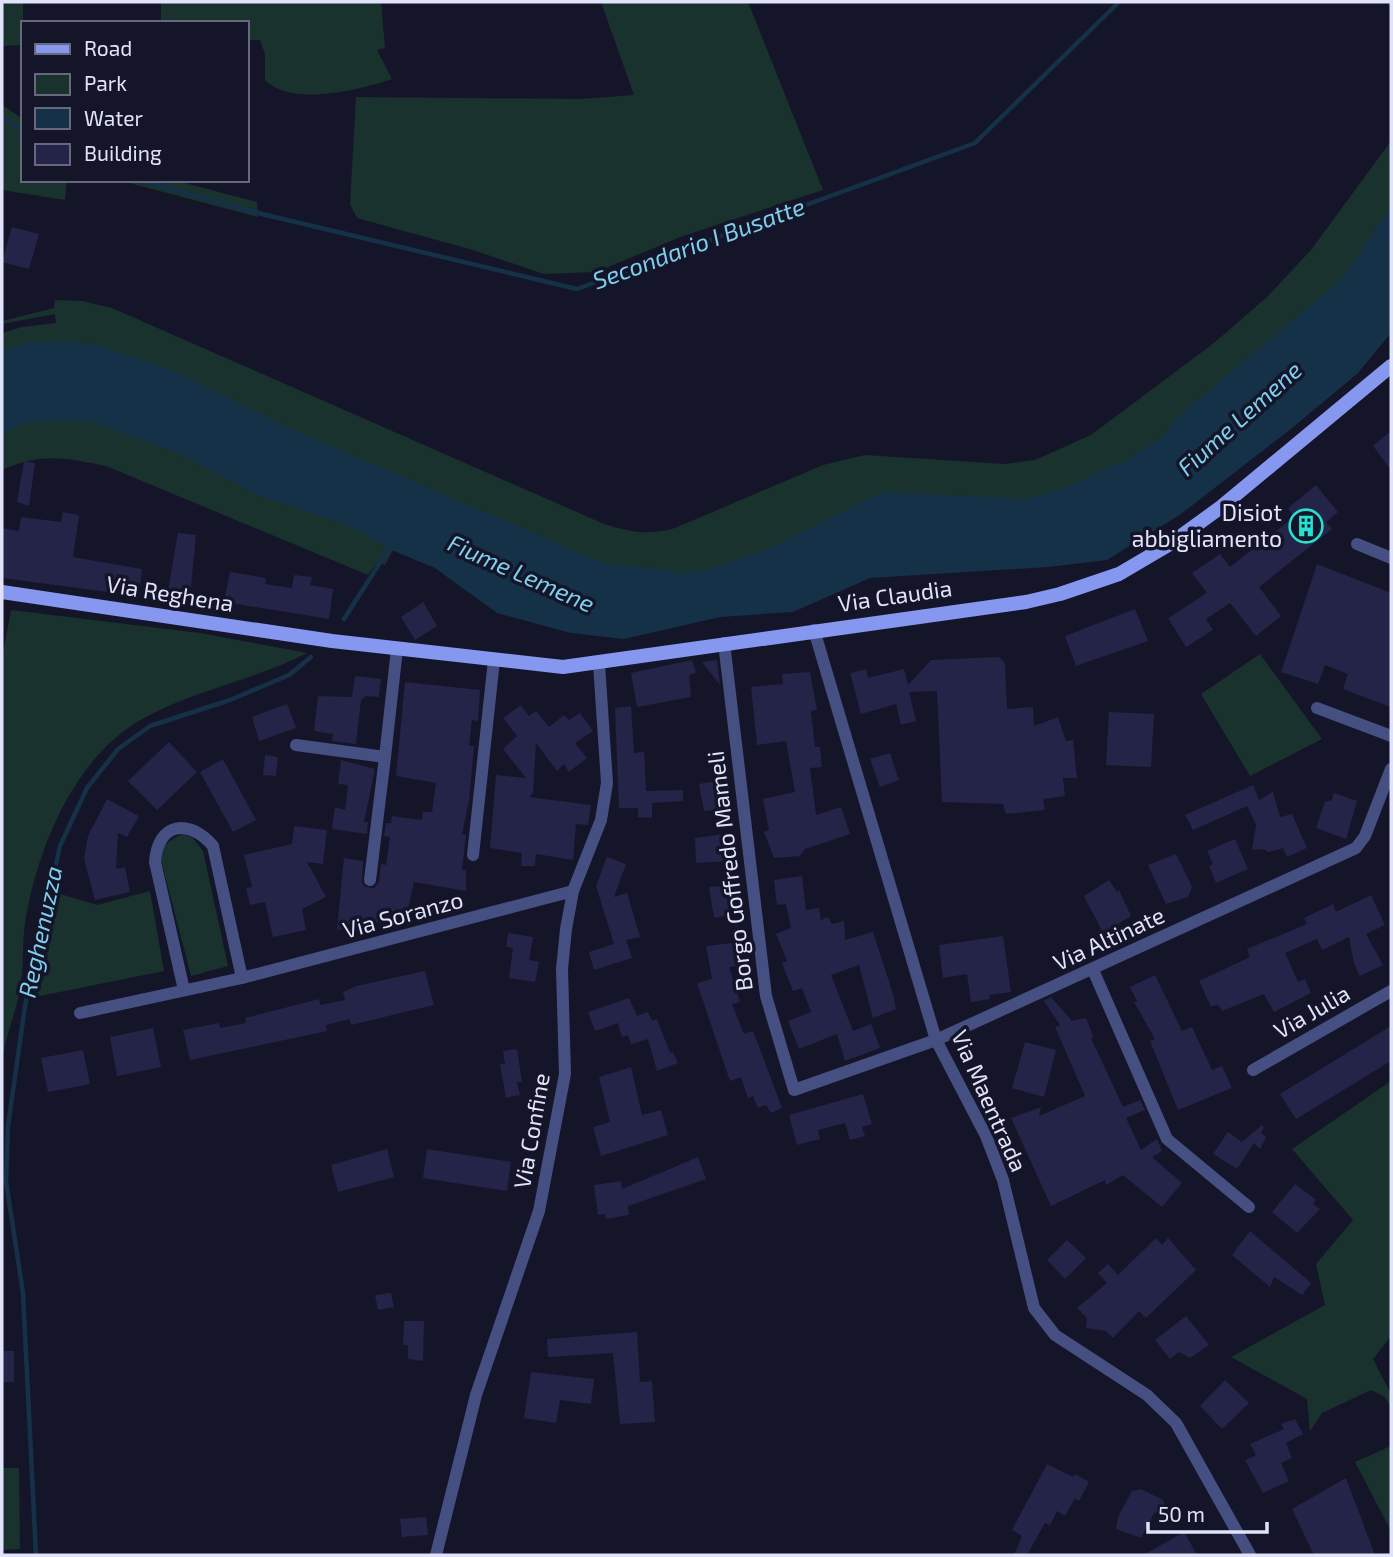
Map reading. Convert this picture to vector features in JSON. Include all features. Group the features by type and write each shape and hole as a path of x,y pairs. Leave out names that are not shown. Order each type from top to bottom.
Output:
{"street":[{"name":"Via Claudia","path":"332,640 563,667 1026,602 1119,574 1170,544 1221,507 1391,366"},
{"path":"1357,544 1391,558"},
{"name":"Via Reghena","path":"2,592 332,640"},
{"name":"Via Maentrada","path":"814,630 936,1040 986,1136 1003,1180 1027,1284 1041,1320 1062,1340 1163,1408 1176,1423 1250,1555"},
{"name":"Borgo Goffredo Mameli","path":"724,643 766,996 794,1090"},
{"path":"370,880 397,649"},
{"path":"473,855 494,660"},
{"name":"Via Confine","path":"436,1555 476,1395 539,1211 565,1074 562,969 573,891 605,804 607,783 599,664"},
{"path":"1317,708 1391,736"},
{"path":"296,745 385,757"},
{"name":"Via Altinate","path":"794,1090 936,1040 1356,848 1365,836 1391,769"},
{"path":"184,990 155,862 156,845 161,836 178,827 190,827 204,835 213,846 242,978"},
{"name":"Via Soranzo","path":"80,1013 242,978 573,891"},
{"path":"1093,970 1167,1139 1249,1207"},
{"name":"Via Julia","path":"1253,1070 1391,991"}],"green space":[{"path":"2,2 23,2 21,45 2,46"},
{"path":"161,2 381,2 385,48 377,50 392,79 362,88 326,94 291,93 265,80 265,54 260,40 248,40 248,21 161,21"},
{"path":"601,2 748,2 823,190 683,236 596,272 544,274 473,250 357,218 350,204 356,97 580,99 634,95"},
{"path":"2,105 21,118 21,182 67,182 65,200 2,190"},
{"path":"1391,141 1391,265 1197,467 855,553 752,608 402,533 385,565 378,562 368,575 106,466 54,458 16,464 2,470 2,333 22,327 56,323 55,314 2,324 2,321 54,308 55,300 82,301 112,308 604,524 631,531 656,532 675,528 823,465 865,455 1005,464 1035,460 1091,435 1214,343 1267,297 1311,250"},
{"path":"126,182 181,182 257,202 258,217"},
{"path":"11,610 200,633 307,653 144,718 119,735 79,780 49,836 39,865 24,930 19,992 2,1065 2,659"},
{"path":"1260,654 1322,739 1250,776 1201,694"},
{"path":"181,834 192,837 203,851 228,966 191,976 161,860 161,847"},
{"path":"150,891 164,971 35,997 57,893 97,905"},
{"path":"1391,1081 1391,1336 1373,1359 1391,1394 1391,1408 1385,1397 1371,1390 1322,1413 1310,1431 1307,1399 1231,1357 1325,1305 1316,1264 1353,1220 1292,1149"},
{"path":"1391,1446 1391,1531 1355,1462"},
{"path":"2,1468 19,1468 20,1549 2,1550"}],"water":[{"name":"Fiume Lemene","path":"1391,206 1391,333 1357,374 1181,514 1107,560 1048,567 870,578 793,612 720,617 624,639 571,633 497,613 435,568 389,549 355,528 260,496 176,452 92,422 62,419 21,424 2,435 2,351 29,343 66,341 97,345 169,369 300,433 605,564 671,570 675,573 703,571 766,550 882,492 1026,499 1066,488 1115,464 1120,465 1165,435 1173,421 1342,279"}],"building":[{"path":"12,227 39,234 29,269 2,262"},
{"path":"1391,431 1391,470 1373,446"},
{"path":"24,461 35,463 29,506 17,502"},
{"path":"1316,485 1338,512 1326,522 1332,529 1259,587 1281,616 1256,636 1230,603 1206,619 1213,630 1186,647 1168,618 1207,593 1192,573 1220,554 1230,567 1294,517 1288,508"},
{"path":"63,512 79,515 73,557 142,569 139,596 2,578 2,528 19,531 21,517 61,522"},
{"path":"178,533 196,535 190,597 168,591"},
{"path":"1317,564 1391,593 1391,707 1343,689 1348,674 1325,665 1318,684 1281,672"},
{"path":"230,572 266,578 265,584 292,588 294,575 312,577 310,585 333,589 329,619 224,602"},
{"path":"423,602 437,626 415,640 401,617"},
{"path":"1135,609 1148,641 1076,666 1065,636"},
{"path":"999,657 1005,663 1007,709 1033,707 1034,726 1058,717 1066,741 1073,740 1077,778 1063,778 1065,796 1043,799 1045,810 1006,814 1003,804 942,802 937,691 909,692 916,721 901,725 896,704 861,714 850,673 866,669 868,678 904,669 908,685 931,660"},
{"path":"692,660 696,673 689,675 691,697 637,707 631,673"},
{"path":"717,660 720,685 702,662"},
{"path":"810,672 817,710 811,711 815,747 820,747 822,767 810,768 816,815 841,807 850,834 805,849 800,856 774,858 764,832 769,830 763,799 795,792 786,741 757,745 751,687 783,684 782,674"},
{"path":"355,676 381,679 379,697 366,696 361,700 356,744 332,741 333,734 314,731 318,696 352,697"},
{"path":"405,682 480,690 478,721 472,720 469,746 474,746 469,801 462,834 466,835 462,870 466,870 466,891 414,882 404,926 375,922 371,935 337,929 344,858 363,861 362,883 365,887 374,888 379,882 381,864 386,865 390,837 384,836 386,823 391,823 392,816 422,820 423,812 432,812 436,783 396,776"},
{"path":"287,704 296,728 259,741 252,717"},
{"path":"521,705 529,716 536,711 549,727 564,715 569,720 580,713 593,731 575,743 587,758 569,772 564,764 557,771 536,743 533,793 529,797 591,805 588,825 576,824 573,860 536,854 535,866 521,866 522,853 490,848 496,775 526,778 503,749 517,736 503,718"},
{"path":"631,706 634,753 644,752 646,791 683,790 683,801 652,803 652,818 638,817 638,808 619,808 615,708"},
{"path":"1109,712 1154,714 1151,767 1106,765"},
{"path":"169,742 197,772 157,810 128,781"},
{"path":"890,753 899,780 880,787 870,759"},
{"path":"265,755 278,757 276,776 263,775"},
{"path":"223,759 256,820 233,832 200,772"},
{"path":"341,760 375,769 364,822 368,822 367,834 332,829 335,807 345,810 348,785 338,784"},
{"path":"721,780 724,793 719,793 723,809 704,811 699,784"},
{"path":"1253,785 1259,800 1273,792 1280,817 1292,814 1307,848 1287,857 1283,848 1268,852 1264,849 1252,850 1256,825 1247,806 1193,830 1185,815"},
{"path":"1334,793 1357,801 1346,839 1316,828 1325,802 1332,800"},
{"path":"107,799 139,816 127,837 118,833 116,869 125,867 130,892 95,900 84,859 88,836"},
{"path":"294,826 327,830 323,864 307,862 326,897 302,909 306,930 273,937 265,902 250,905 246,888 252,887 244,855 292,844"},
{"path":"724,834 731,861 696,863 695,838"},
{"path":"1235,839 1248,869 1216,883 1209,866 1213,864 1207,851"},
{"path":"1176,854 1192,887 1188,897 1166,904 1148,865"},
{"path":"607,857 626,864 614,897 627,893 640,937 626,940 632,958 594,970 589,952 614,944 596,886"},
{"path":"802,876 806,910 819,908 821,920 828,917 832,924 844,921 845,940 873,932 893,994 896,1009 873,1018 859,965 831,975 853,1031 871,1024 880,1048 845,1061 837,1034 799,1049 788,1021 811,1012 802,988 793,991 782,963 787,961 776,934 791,928 786,904 777,905 774,880"},
{"path":"1109,880 1117,892 1119,890 1131,916 1103,933 1084,896"},
{"path":"733,885 737,914 714,918 709,887"},
{"path":"1371,895 1385,925 1366,934 1383,965 1360,976 1354,964 1349,937 1322,950 1317,939 1285,953 1298,982 1305,979 1311,993 1274,1012 1264,994 1222,1011 1218,1004 1211,1007 1199,981 1250,957 1247,949 1307,924 1304,918 1333,904 1336,912"},
{"path":"508,933 533,937 529,960 539,962 535,982 509,978 513,948 506,947"},
{"path":"1003,936 1011,992 989,995 990,999 971,1002 967,974 943,978 939,945"},
{"path":"740,942 742,965 729,967 740,1002 732,1004 744,1034 753,1031 782,1108 771,1113 766,1105 758,1108 753,1096 748,1098 741,1077 730,1081 697,983 712,979 706,946"},
{"path":"425,971 434,1005 351,1025 350,1019 326,1025 327,1031 190,1060 183,1030 219,1023 220,1028 246,1023 245,1018 319,999 320,1005 345,1000 343,992 356,986"},
{"path":"1155,975 1182,1031 1192,1027 1212,1070 1222,1066 1232,1088 1178,1110 1150,1041 1155,1039 1134,1002 1137,1001 1130,987"},
{"path":"1051,997 1072,1021 1086,1018 1093,1036 1091,1038 1123,1107 1140,1100 1145,1110 1126,1118 1141,1150 1157,1139 1162,1151 1152,1157 1182,1183 1162,1207 1123,1175 1106,1185 1105,1180 1051,1206 1011,1118 1041,1107 1039,1116 1085,1096 1055,1027 1060,1025 1044,1001"},
{"path":"629,998 637,1016 648,1012 652,1021 657,1019 670,1053 673,1052 678,1063 657,1071 648,1039 631,1044 628,1035 622,1037 618,1023 595,1031 588,1012"},
{"path":"1391,1026 1391,1061 1296,1119 1280,1094"},
{"path":"153,1028 161,1067 117,1076 110,1037"},
{"path":"1025,1042 1056,1050 1044,1097 1012,1088"},
{"path":"517,1049 522,1082 517,1082 520,1095 506,1098 500,1064 505,1064 503,1051"},
{"path":"83,1050 90,1084 48,1092 41,1058"},
{"path":"631,1067 642,1115 661,1110 668,1135 601,1156 593,1127 610,1122 599,1077"},
{"path":"863,1094 872,1124 862,1127 865,1136 850,1140 845,1123 818,1130 820,1139 797,1145 789,1115"},
{"path":"1262,1125 1264,1128 1261,1133 1266,1137 1260,1149 1254,1143 1237,1169 1213,1154 1228,1132 1242,1142"},
{"path":"387,1149 394,1177 338,1192 331,1165"},
{"path":"427,1149 511,1162 507,1191 423,1178"},
{"path":"698,1157 706,1179 628,1206 629,1215 606,1219 605,1214 598,1215 594,1185 621,1181 622,1189"},
{"path":"1295,1184 1316,1200 1313,1204 1320,1209 1297,1233 1272,1212"},
{"path":"1250,1231 1311,1283 1302,1295 1274,1277 1270,1287 1232,1255"},
{"path":"1156,1238 1162,1245 1168,1238 1196,1270 1146,1318 1139,1311 1113,1338 1106,1331 1086,1328 1087,1318 1077,1308 1107,1283 1098,1273 1108,1264 1118,1275"},
{"path":"1067,1240 1086,1258 1065,1279 1047,1260"},
{"path":"391,1293 394,1307 378,1310 375,1295"},
{"path":"1186,1316 1209,1345 1190,1358 1179,1352 1170,1359 1155,1340"},
{"path":"404,1321 424,1321 423,1361 408,1359 408,1345 403,1345"},
{"path":"637,1332 640,1382 652,1381 655,1422 620,1424 613,1353 548,1357 547,1339"},
{"path":"2,1351 14,1351 14,1382 2,1382"},
{"path":"531,1372 594,1379 591,1404 560,1400 556,1423 524,1418"},
{"path":"1225,1380 1249,1403 1222,1429 1200,1406"},
{"path":"1295,1419 1303,1434 1286,1443 1292,1458 1281,1463 1289,1481 1263,1493 1245,1460 1256,1455 1250,1444 1284,1429 1281,1424"},
{"path":"1047,1464 1089,1482 1079,1501 1075,1498 1065,1516 1057,1511 1050,1525 1045,1523 1027,1555 1014,1555 1022,1536 1012,1530"},
{"path":"1346,1478 1375,1555 1314,1555 1292,1509"},
{"path":"1141,1489 1163,1500 1165,1507 1162,1512 1154,1513 1141,1538 1116,1529 1118,1517 1132,1491"},
{"path":"426,1517 428,1535 402,1537 400,1519"},
{"path":"1184,1532 1197,1555 1143,1555 1170,1540"}],"waterway":[{"name":"Secondario I Busatte","path":"146,182 262,214 577,289 975,143 1119,2"},
{"name":"Secondario I Busatte","path":"2,118 21,129"},
{"name":"Reghenuzza","path":"344,619 392,544"},
{"name":"Reghenuzza","path":"36,1555 23,1293 6,1181 8,1126 25,1006 60,846 87,788 118,749 150,726 230,700 289,675 311,657"}],"place":[{"name":"Disiot abbigliamento","path":"1306,526"}]}
